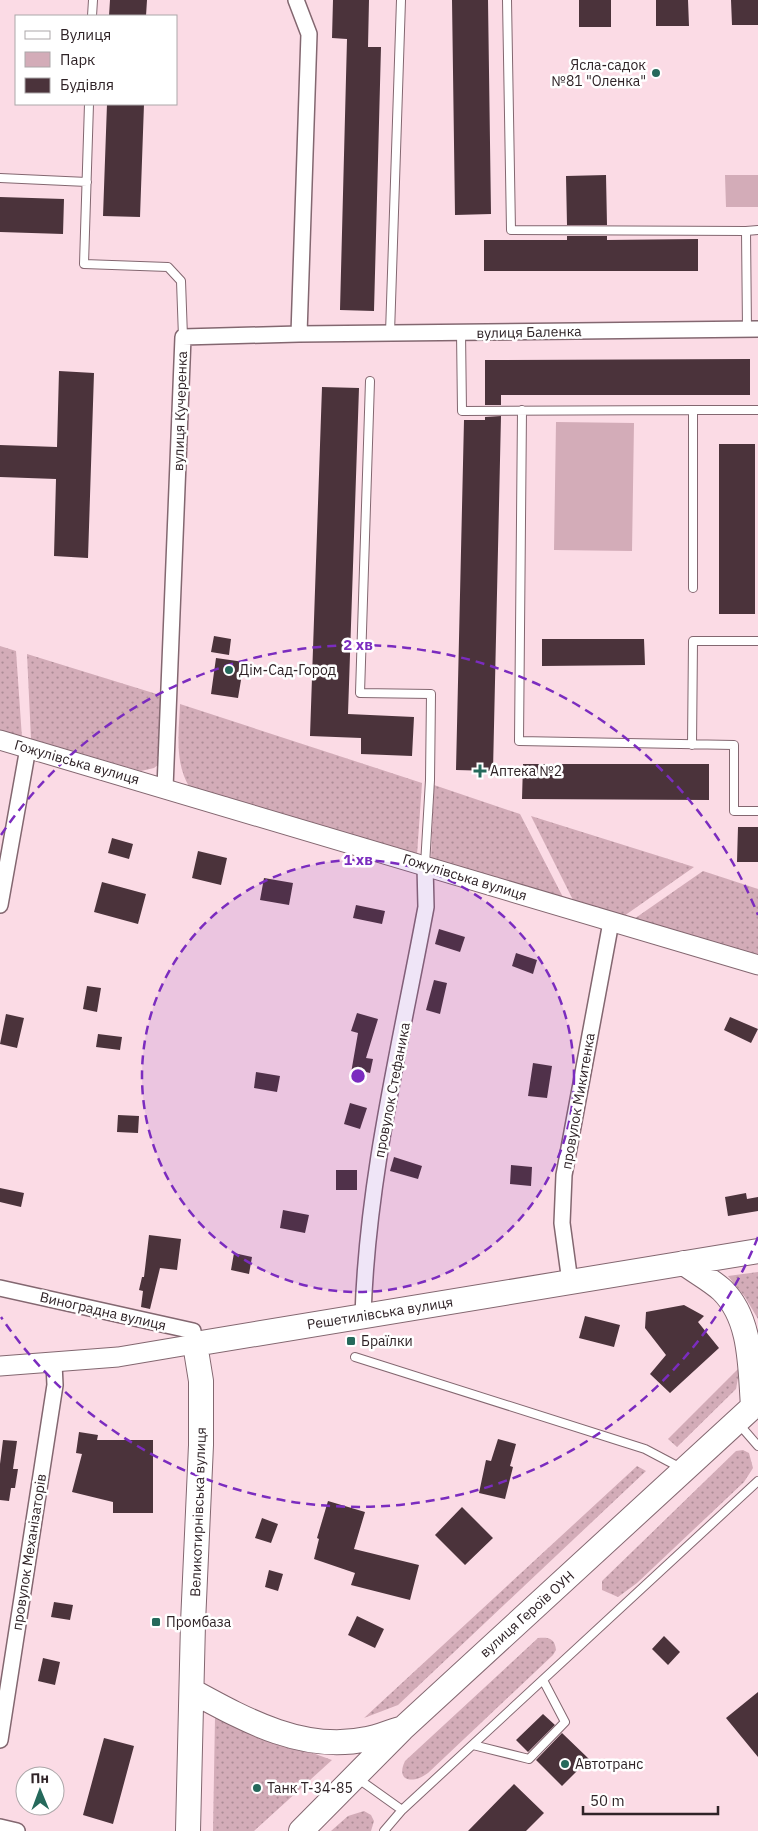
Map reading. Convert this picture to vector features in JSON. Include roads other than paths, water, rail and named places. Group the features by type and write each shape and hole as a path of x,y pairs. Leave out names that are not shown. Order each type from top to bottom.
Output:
{"main road":[{"name":"Решетилівська вулиця","path":"195,1344 758,1251"},
{"path":"684,1263 721,1290 734,1305 740,1316 749,1351 749,1410"},
{"name":"Великотирнівська вулиця","path":"188,1831 201,1446 201,1381 195,1344"},
{"name":"вулиця Героїв ОУН","path":"301,1831 402,1728 749,1410"},
{"path":"192,1690 252,1722 300,1738 348,1742 367,1739 402,1728"}],"street":[{"path":"299,1 309,34 299,334"},
{"name":"вулиця Баленка","path":"299,334 753,329"},
{"name":"вулиця Кучеренка","path":"165,788 183,337 299,334"},
{"name":"Гожулівська вулиця","path":"0,740 758,964"},
{"path":"0,905 28,748"},
{"name":"провулок Стефаника","path":"363,1316 377,1168 426,907 425,865"},
{"name":"провулок Микитенка","path":"570,1282 562,1223 564,1175 611,922"},
{"name":"Виноградна вулиця","path":"0,1288 193,1331 195,1344"},
{"name":"Решетилівська вулиця","path":"0,1366 118,1357 195,1344"},
{"name":"провулок Механізаторів","path":"0,1740 55,1385 54,1363"},
{"path":"0,1827 17,1831"}],"lane":[{"path":"92,15 93,0"},
{"path":"390,333 401,0"},
{"path":"507,0 511,230 758,230"},
{"path":"89,105 84,264 168,267 181,281 183,337"},
{"path":"0,178 87,182"},
{"path":"746,231 753,329"},
{"path":"461,332 462,411 758,410"},
{"path":"370,381 360,693 431,694 430,780 425,865"},
{"path":"522,410 519,741 734,745 734,811 758,811"},
{"path":"693,410 693,588"},
{"path":"692,745 693,641 758,641"},
{"path":"355,1357 645,1449 684,1469"},
{"path":"749,1410 758,1446"},
{"path":"384,1831 402,1810 758,1481"},
{"path":"473,1745 529,1759 565,1722 543,1680"},
{"path":"356,1776 402,1810"}],"place":[{"name":"Ясла-садок №81 \"Оленка\"","path":"656,73"},
{"name":"Дім-Сад-Город","path":"229,670"},
{"name":"Аптека №2","path":"480,771"},
{"name":"Браїлки","path":"351,1341"},
{"name":"Промбаза","path":"156,1622"},
{"name":"Автотранс","path":"565,1764"},
{"name":"Танк Т-34-85","path":"257,1788"}]}
